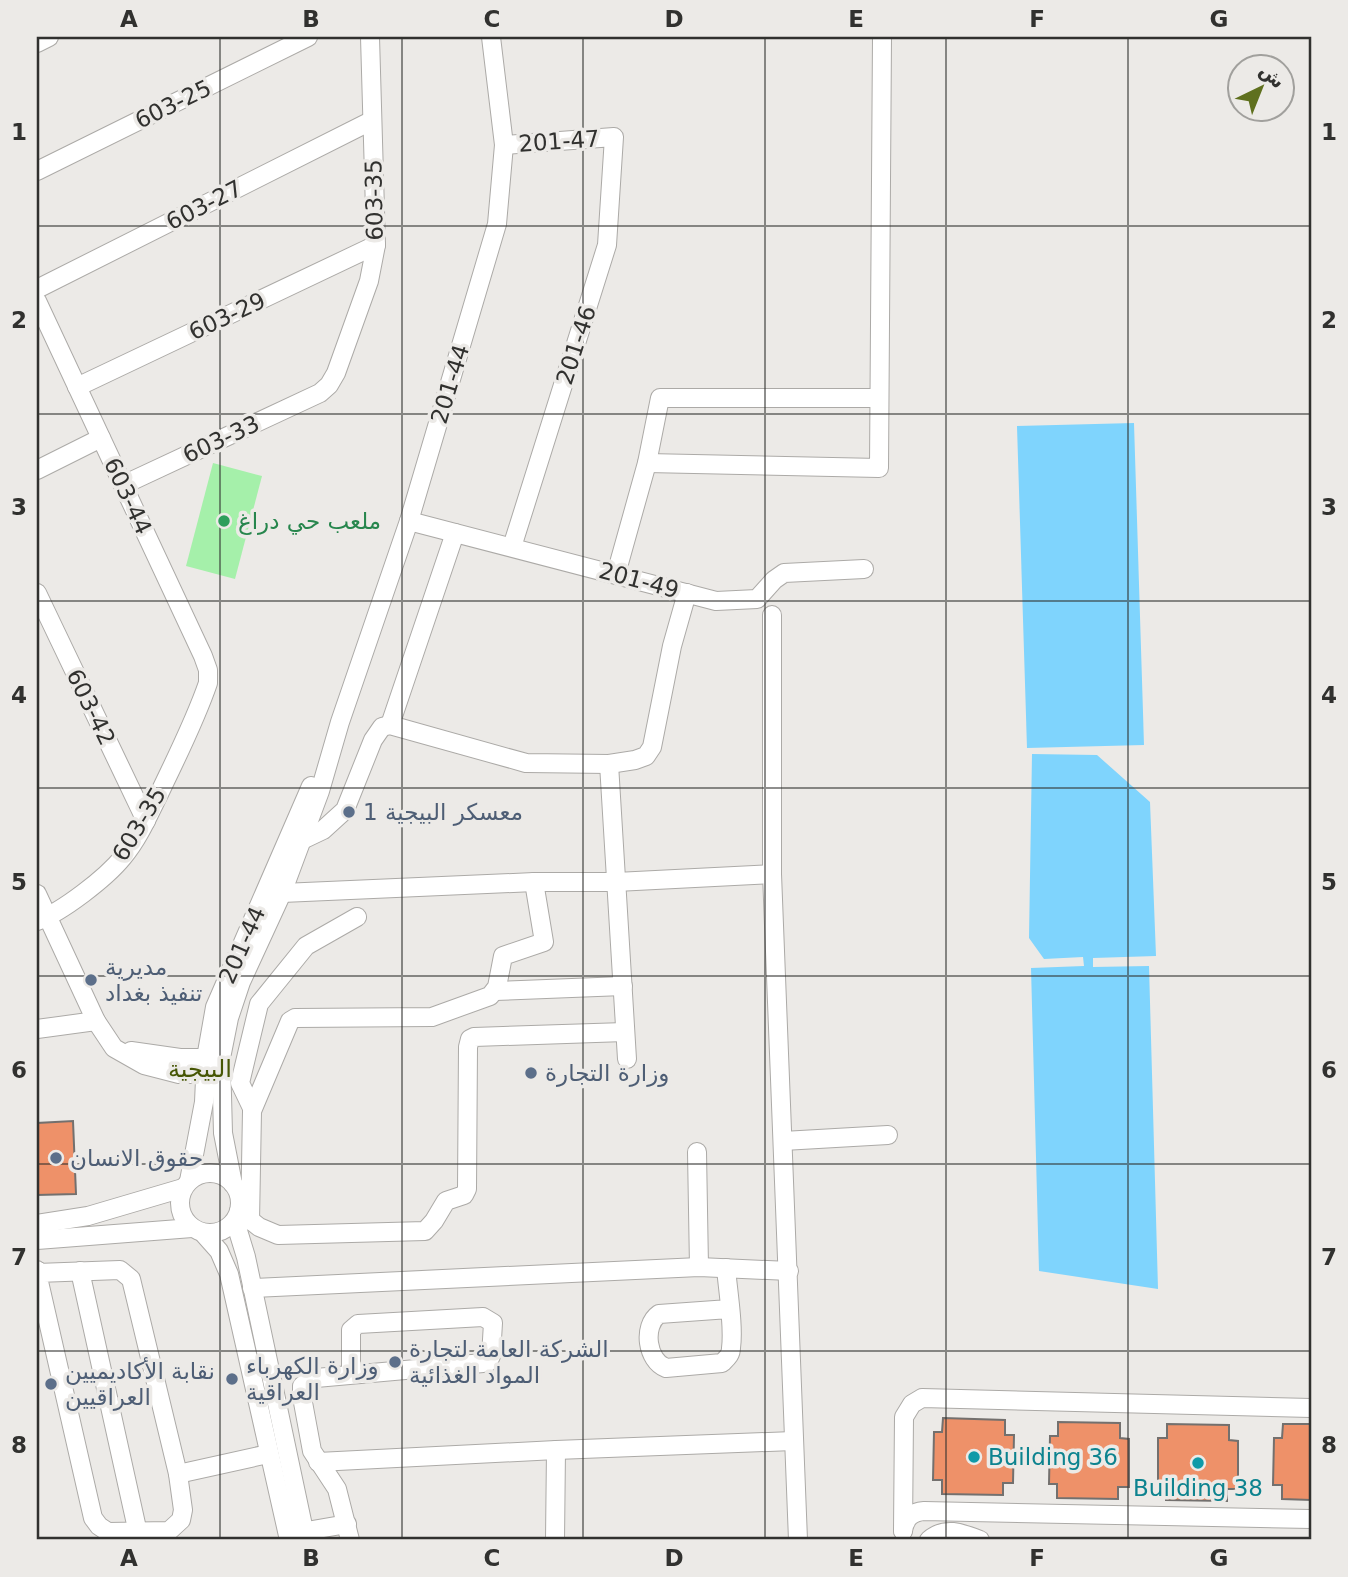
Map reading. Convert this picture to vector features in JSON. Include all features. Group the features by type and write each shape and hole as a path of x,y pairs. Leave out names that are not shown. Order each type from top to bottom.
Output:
{"street":[{"path":"37,43 49,37"},
{"name":"603-25","path":"37,171 308,37"},
{"name":"603-35","path":"320,394 329,385 340,362 369,281 376,246 370,37"},
{"name":"201-44","path":"186,1185 204,1102 229,1018 282,893 320,791 340,722 409,521 498,224 504,145 491,37"},
{"path":"647,463 879,468 882,37"},
{"name":"603-27","path":"37,289 371,121"},
{"name":"201-47","path":"504,145 614,137"},
{"name":"201-46","path":"512,547 607,245 614,137"},
{"name":"603-29","path":"77,387 376,246"},
{"name":"603-44","path":"37,301 203,656 208,670 205,694"},
{"name":"603-33","path":"123,485 320,394"},
{"path":"616,574 647,463 660,397 879,398"},
{"path":"37,470 101,438"},
{"name":"201-49","path":"409,521 716,601 757,599 784,573 864,569"},
{"path":"390,725 455,533"},
{"name":"603-42","path":"37,593 146,821"},
{"path":"302,840 323,830 345,810 373,740 382,727 390,725 526,763 609,764 635,761 646,756 652,747 672,646 687,593"},
{"path":"772,615 772,874 798,1540"},
{"name":"603-35","path":"42,919 114,868 125,855 146,821 205,694"},
{"name":"201-44","path":"233,1184 214,1066 215,1007 340,722"},
{"path":"609,764 626,1059"},
{"path":"282,893 534,881 616,882 772,874"},
{"path":"37,1240 197,1230 221,1232 241,1218 252,1108 292,1019 432,1017 487,999 495,991 503,956 539,945 545,938 534,881"},
{"path":"37,894 42,919 96,1021 114,1048 144,1065 179,1074 214,1066"},
{"path":"252,1108 240,1083 259,1004 306,946 357,917"},
{"path":"495,991 623,986"},
{"path":"37,1029 96,1021"},
{"path":"241,1218 268,1232 288,1236 425,1231 435,1221 446,1201 464,1195 467,1189 470,1039 625,1032"},
{"path":"783,1141 888,1135"},
{"path":"697,1152 699,1267"},
{"path":"37,1224 88,1216 186,1185 200,1175 212,1173 233,1184 239,1197 252,1288 297,1536"},
{"path":"186,1185 180,1200 181,1213 219,1251 229,1274 268,1454 297,1536"},
{"path":"252,1288 699,1267 789,1270"},
{"path":"726,1268 732,1349 729,1356 722,1363 666,1368 658,1365 651,1356 649,1328 653,1318 659,1314 729,1309"},
{"path":"120,1270 131,1279 178,1474 183,1510 181,1520 169,1531 108,1532 99,1526 93,1517 37,1271 80,1271 120,1270"},
{"path":"80,1271 138,1533"},
{"path":"297,1536 348,1532 337,1489 318,1462 311,1446 302,1386 310,1379 488,1362 491,1356 493,1323 483,1317 358,1324 351,1330 351,1375"},
{"path":"902,1536 904,1417 912,1404 922,1398 1311,1408"},
{"path":"318,1462 793,1441"},
{"path":"555,1540 556,1450"},
{"path":"178,1474 268,1454"},
{"path":"902,1536 908,1517 925,1511 1311,1519"},
{"path":"929,1540 935,1535 951,1531 980,1540"}],"green space":[{"name":"ملعب حي دراغ","path":"213,463 262,476 235,579 186,566"}],"water":[{"path":"1134,423 1144,745 1027,748 1017,426"},
{"path":"1032,754 1097,755 1150,802 1156,956 1093,958 1093,967 1149,966 1158,1289 1039,1271 1031,968 1084,966 1083,957 1044,959 1029,938"}],"building":[{"name":"حقوق الانسان","path":"73,1121 76,1194 37,1195 37,1123"},
{"name":"Building 36","path":"943,1418 1005,1420 1005,1435 1014,1435 1013,1483 1003,1483 1003,1495 942,1494 942,1480 933,1480 934,1432 942,1432"},
{"path":"1058,1422 1120,1423 1120,1438 1129,1439 1129,1487 1118,1487 1118,1499 1057,1498 1057,1484 1049,1484 1050,1436 1058,1436"},
{"name":"Building 38","path":"1167,1424 1229,1425 1229,1440 1238,1441 1238,1489 1227,1489 1227,1501 1166,1500 1166,1486 1158,1485 1158,1438 1167,1438"},
{"name":"Building 38","path":"1283,1424 1311,1424 1311,1500 1282,1499 1282,1485 1273,1485 1274,1438 1282,1438"}],"place":[{"name":"ملعب حي دراغ","path":"224,521"},
{"name":"معسكر البيجية 1","path":"349,812"},
{"name":"مديرية تنفيذ بغداد","path":"91,980"},
{"name":"وزارة التجارة","path":"531,1073"},
{"name":"حقوق الانسان","path":"56,1158"},
{"name":"الشركة العامة لتجارة المواد الغذائية","path":"395,1362"},
{"name":"وزارة الكهرباء العراقية","path":"232,1379"},
{"name":"نقابة الأكاديميين العراقيين","path":"51,1384"},
{"name":"Building 36","path":"974,1457"},
{"name":"Building 38","path":"1198,1463"}],"district":[{"name":"البيجية","path":"200,1069"}]}
